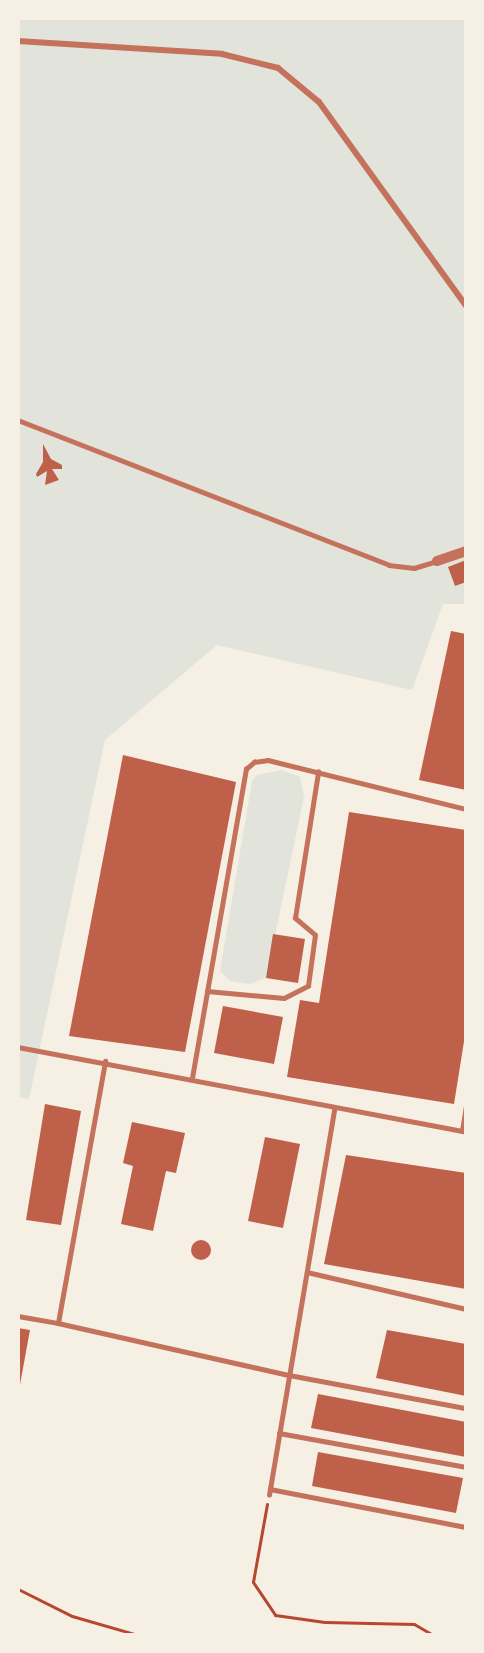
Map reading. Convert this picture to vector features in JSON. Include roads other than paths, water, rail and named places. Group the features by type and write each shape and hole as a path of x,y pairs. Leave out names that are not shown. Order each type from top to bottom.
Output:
{"street":[{"path":"18,41 222,54 278,68 319,102 466,306"},
{"path":"437,561 466,551"}],"lane":[{"path":"18,420 389,565 414,568 437,561"},
{"path":"192,1078 246,769 254,762 268,760 466,809"},
{"path":"207,991 284,998 308,986 315,935 294,918 318,772"},
{"path":"18,1047 192,1078 334,1109 464,1131 466,1107"},
{"path":"58,1323 105,1061"},
{"path":"334,1109 269,1492 466,1527"},
{"path":"307,1272 466,1309"},
{"path":"18,1316 289,1375 466,1408"},
{"path":"279,1433 466,1467"}]}
